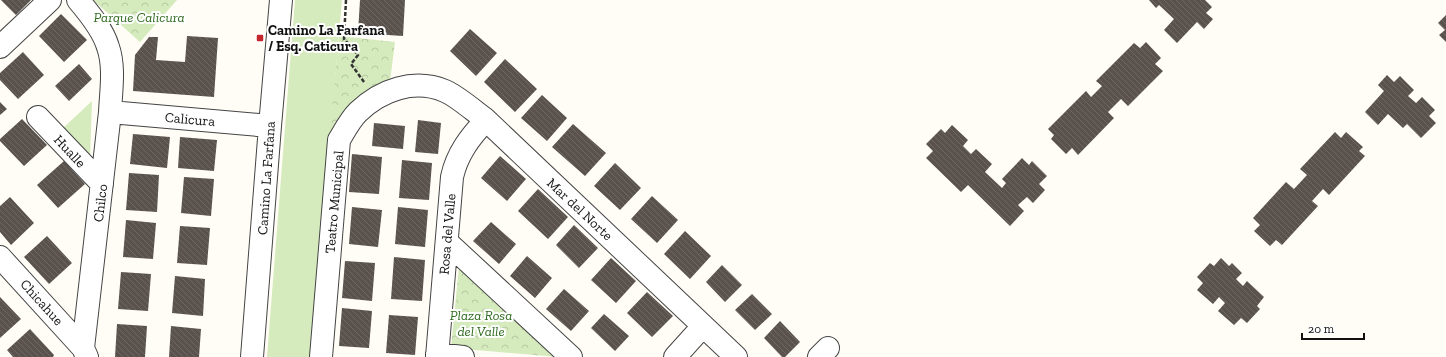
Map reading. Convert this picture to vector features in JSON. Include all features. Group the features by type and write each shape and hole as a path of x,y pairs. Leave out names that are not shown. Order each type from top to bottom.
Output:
{"street":[{"path":"0,46 50,0"},
{"name":"Chilco","path":"78,0 100,29 109,47 112,79 110,112 85,352"},
{"name":"Camino La Farfana","path":"252,357 281,0"},
{"name":"Teatro Municipal","path":"320,357 339,140 357,113 376,98 396,89 410,85"},
{"name":"Mar del Norte","path":"410,85 427,85 446,91 486,120 736,357"},
{"name":"Calicura","path":"110,112 270,126"},
{"name":"Hualle","path":"38,117 102,184"},
{"name":"Rosa del Valle","path":"437,355 454,166 464,147 486,120"},
{"path":"447,242 571,357"},
{"name":"Chicahue","path":"0,257 85,352"},
{"path":"675,357 704,326"},
{"path":"437,355 464,357"}],"path":[{"path":"346,0 344,39 358,55 351,64 376,98"}],"green space":[{"name":"Parque Calicura","path":"93,0 177,0 140,42"},
{"path":"295,0 342,0 311,357 267,357"},
{"path":"339,36 395,42 388,97 358,119 327,160"},
{"path":"92,101 90,159 62,129"},
{"name":"Plaza Rosa del Valle","path":"459,266 558,357 451,348"}],"building":[{"path":"1,0 31,0 16,15"},
{"path":"360,0 405,0 403,36 358,33"},
{"path":"1149,0 1205,0 1212,7 1206,13 1213,19 1204,29 1197,22 1177,43 1164,30 1174,19 1159,5 1156,8"},
{"path":"61,14 87,40 64,62 39,36"},
{"path":"1446,15 1446,42 1439,35 1445,30 1438,23"},
{"path":"470,29 497,53 476,76 450,51"},
{"path":"187,36 218,38 214,97 133,91 135,55 149,37 158,37 156,60 185,62"},
{"path":"1146,42 1161,58 1155,64 1163,71 1128,106 1121,99 1108,112 1114,118 1078,155 1072,148 1066,154 1051,139 1054,135 1048,129 1086,91 1091,97 1102,86 1096,81 1134,43 1140,48"},
{"path":"23,52 44,75 18,99 0,80 0,73"},
{"path":"505,59 537,89 515,112 484,82"},
{"path":"79,64 92,79 69,101 55,86"},
{"path":"1387,75 1394,82 1400,76 1414,90 1408,96 1416,103 1422,97 1435,110 1429,116 1436,123 1421,138 1407,124 1403,128 1388,114 1378,125 1365,112 1384,91 1378,85"},
{"path":"542,95 567,118 547,141 521,118"},
{"path":"0,102 7,109 0,115"},
{"path":"22,119 47,145 24,166 0,141 0,139"},
{"path":"418,120 441,123 438,154 415,152"},
{"path":"374,123 405,126 403,149 372,146"},
{"path":"573,124 606,153 585,176 552,147"},
{"path":"952,125 968,140 963,146 971,154 976,149 992,164 985,172 1002,188 1006,183 1002,179 1022,158 1029,165 1032,161 1047,176 1039,184 1045,190 1033,203 1027,197 1018,205 1024,211 1010,226 968,185 961,192 926,158 933,151 926,144 941,129 945,133"},
{"path":"1335,132 1341,138 1346,132 1363,147 1359,151 1365,156 1329,195 1323,189 1312,201 1318,206 1282,245 1276,240 1270,246 1254,231 1260,225 1253,218 1286,182 1294,189 1307,175 1300,169"},
{"path":"133,134 170,137 167,168 130,164"},
{"path":"180,137 217,140 214,171 178,168"},
{"path":"352,154 382,157 379,194 349,192"},
{"path":"500,156 526,179 507,201 481,178"},
{"path":"402,160 432,163 429,200 399,198"},
{"path":"64,161 85,184 58,208 37,185"},
{"path":"615,163 641,188 620,210 594,186"},
{"path":"129,173 159,175 157,212 126,210"},
{"path":"184,177 214,179 211,216 181,213"},
{"path":"538,189 568,217 548,239 518,211"},
{"path":"652,196 678,220 657,243 631,219"},
{"path":"10,197 34,223 11,245 0,232 0,206"},
{"path":"352,207 382,210 378,247 349,244"},
{"path":"398,207 428,210 425,247 395,244"},
{"path":"126,220 156,223 153,259 123,257"},
{"path":"491,222 516,244 499,264 473,241"},
{"path":"574,225 598,248 579,268 556,245"},
{"path":"180,226 210,228 207,265 177,263"},
{"path":"685,231 711,256 690,279 664,254"},
{"path":"47,236 72,263 49,284 24,257"},
{"path":"527,256 552,278 535,298 510,276"},
{"path":"394,257 425,260 422,301 391,299"},
{"path":"611,258 636,281 616,303 591,280"},
{"path":"1221,258 1229,266 1232,263 1242,273 1236,279 1243,286 1247,281 1264,297 1257,306 1260,309 1247,323 1241,318 1234,325 1218,311 1225,303 1219,297 1213,304 1197,290 1203,283 1197,277 1210,263 1214,266"},
{"path":"345,261 375,263 372,301 342,298"},
{"path":"722,265 742,285 725,302 706,282"},
{"path":"121,272 151,274 148,311 118,309"},
{"path":"175,276 205,279 203,316 172,313"},
{"path":"564,289 589,311 571,331 546,309"},
{"path":"647,292 673,316 652,337 627,313"},
{"path":"752,294 772,314 755,330 735,310"},
{"path":"0,297 21,319 0,338"},
{"path":"342,308 372,311 369,348 339,346"},
{"path":"604,314 629,336 615,351 591,328"},
{"path":"389,315 418,317 415,355 386,353"},
{"path":"780,321 800,342 785,357 782,357 764,338"},
{"path":"117,324 147,326 145,357 115,357"},
{"path":"171,326 201,329 199,357 169,357"},
{"path":"30,329 54,355 53,357 13,357 7,350"}],"place":[{"name":"Camino La Farfana / Esq. Caticura","path":"260,38"}]}
